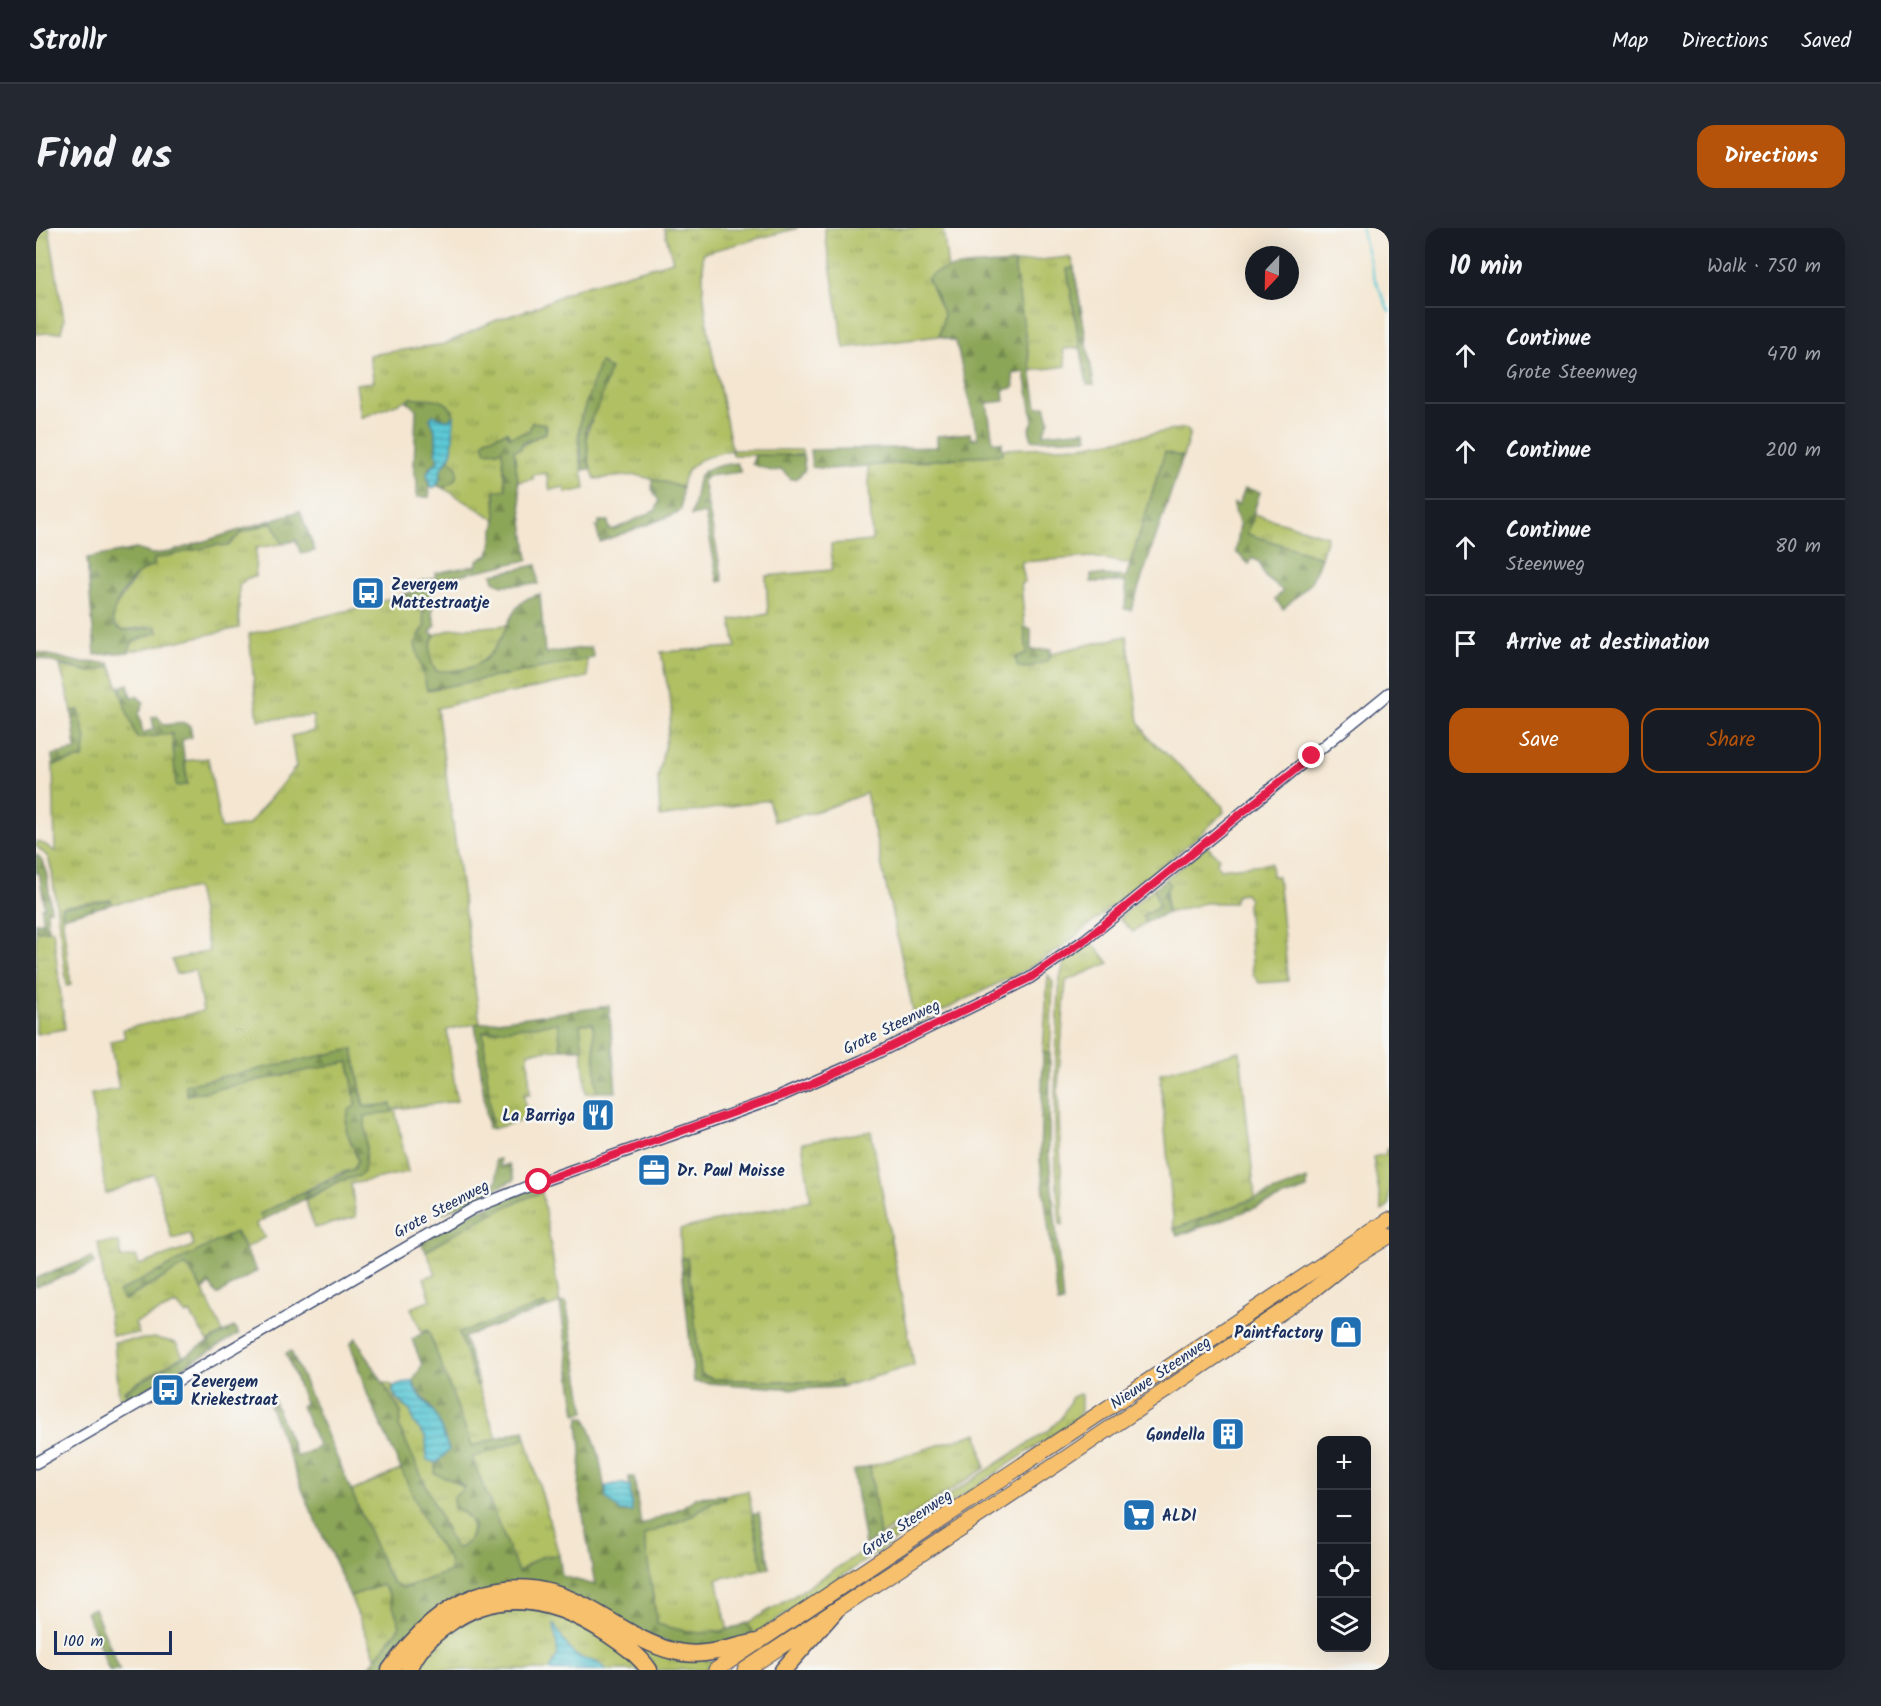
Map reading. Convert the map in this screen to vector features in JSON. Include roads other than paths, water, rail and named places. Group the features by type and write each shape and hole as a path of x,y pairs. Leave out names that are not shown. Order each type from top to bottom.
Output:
{"highway":[{"name":"Nieuwe Steenweg","path":"1116,1403 1389,1220"},
{"name":"Nieuwe Steenweg","path":"835,1611 1069,1456 1389,1236"},
{"name":"Grote Steenweg","path":"716,1670 1116,1403"},
{"path":"390,1670 411,1641 446,1610 468,1598 494,1590 542,1591 568,1598 647,1643 674,1652 707,1653 758,1642"},
{"path":"409,1670 423,1648 455,1618 496,1602 518,1601 567,1610 588,1621 632,1650 649,1670"},
{"path":"746,1670 835,1611"},
{"path":"783,1670 835,1611"}],"street":[{"name":"Grote Steenweg","path":"36,1463 474,1208 539,1182 732,1115 804,1086 1007,990 1052,964 1240,816 1389,693"}],"water":[{"path":"433,415 448,420 454,416 452,453 441,469 439,482 434,488 430,487 427,472 438,461 436,436 430,419"},
{"path":"413,1381 415,1390 436,1415 449,1450 436,1463 427,1460 426,1437 414,1423 411,1412 393,1393 394,1386"},
{"path":"621,1483 630,1486 632,1512 620,1511 606,1498 606,1486"},
{"path":"554,1625 573,1653 599,1663 607,1670 550,1670 558,1654"}],"waterway":[{"path":"1361,228 1374,277 1389,311"}],"place":[{"name":"Zevergem Mattestraatje","path":"368,593"},
{"name":"La Barriga","path":"598,1115"},
{"name":"Dr. Paul Moisse","path":"654,1170"},
{"name":"Paintfactory","path":"1346,1332"},
{"name":"Zevergem Kriekestraat","path":"168,1390"},
{"name":"Gondella","path":"1228,1434"},
{"name":"ALDI","path":"1139,1515"}]}
